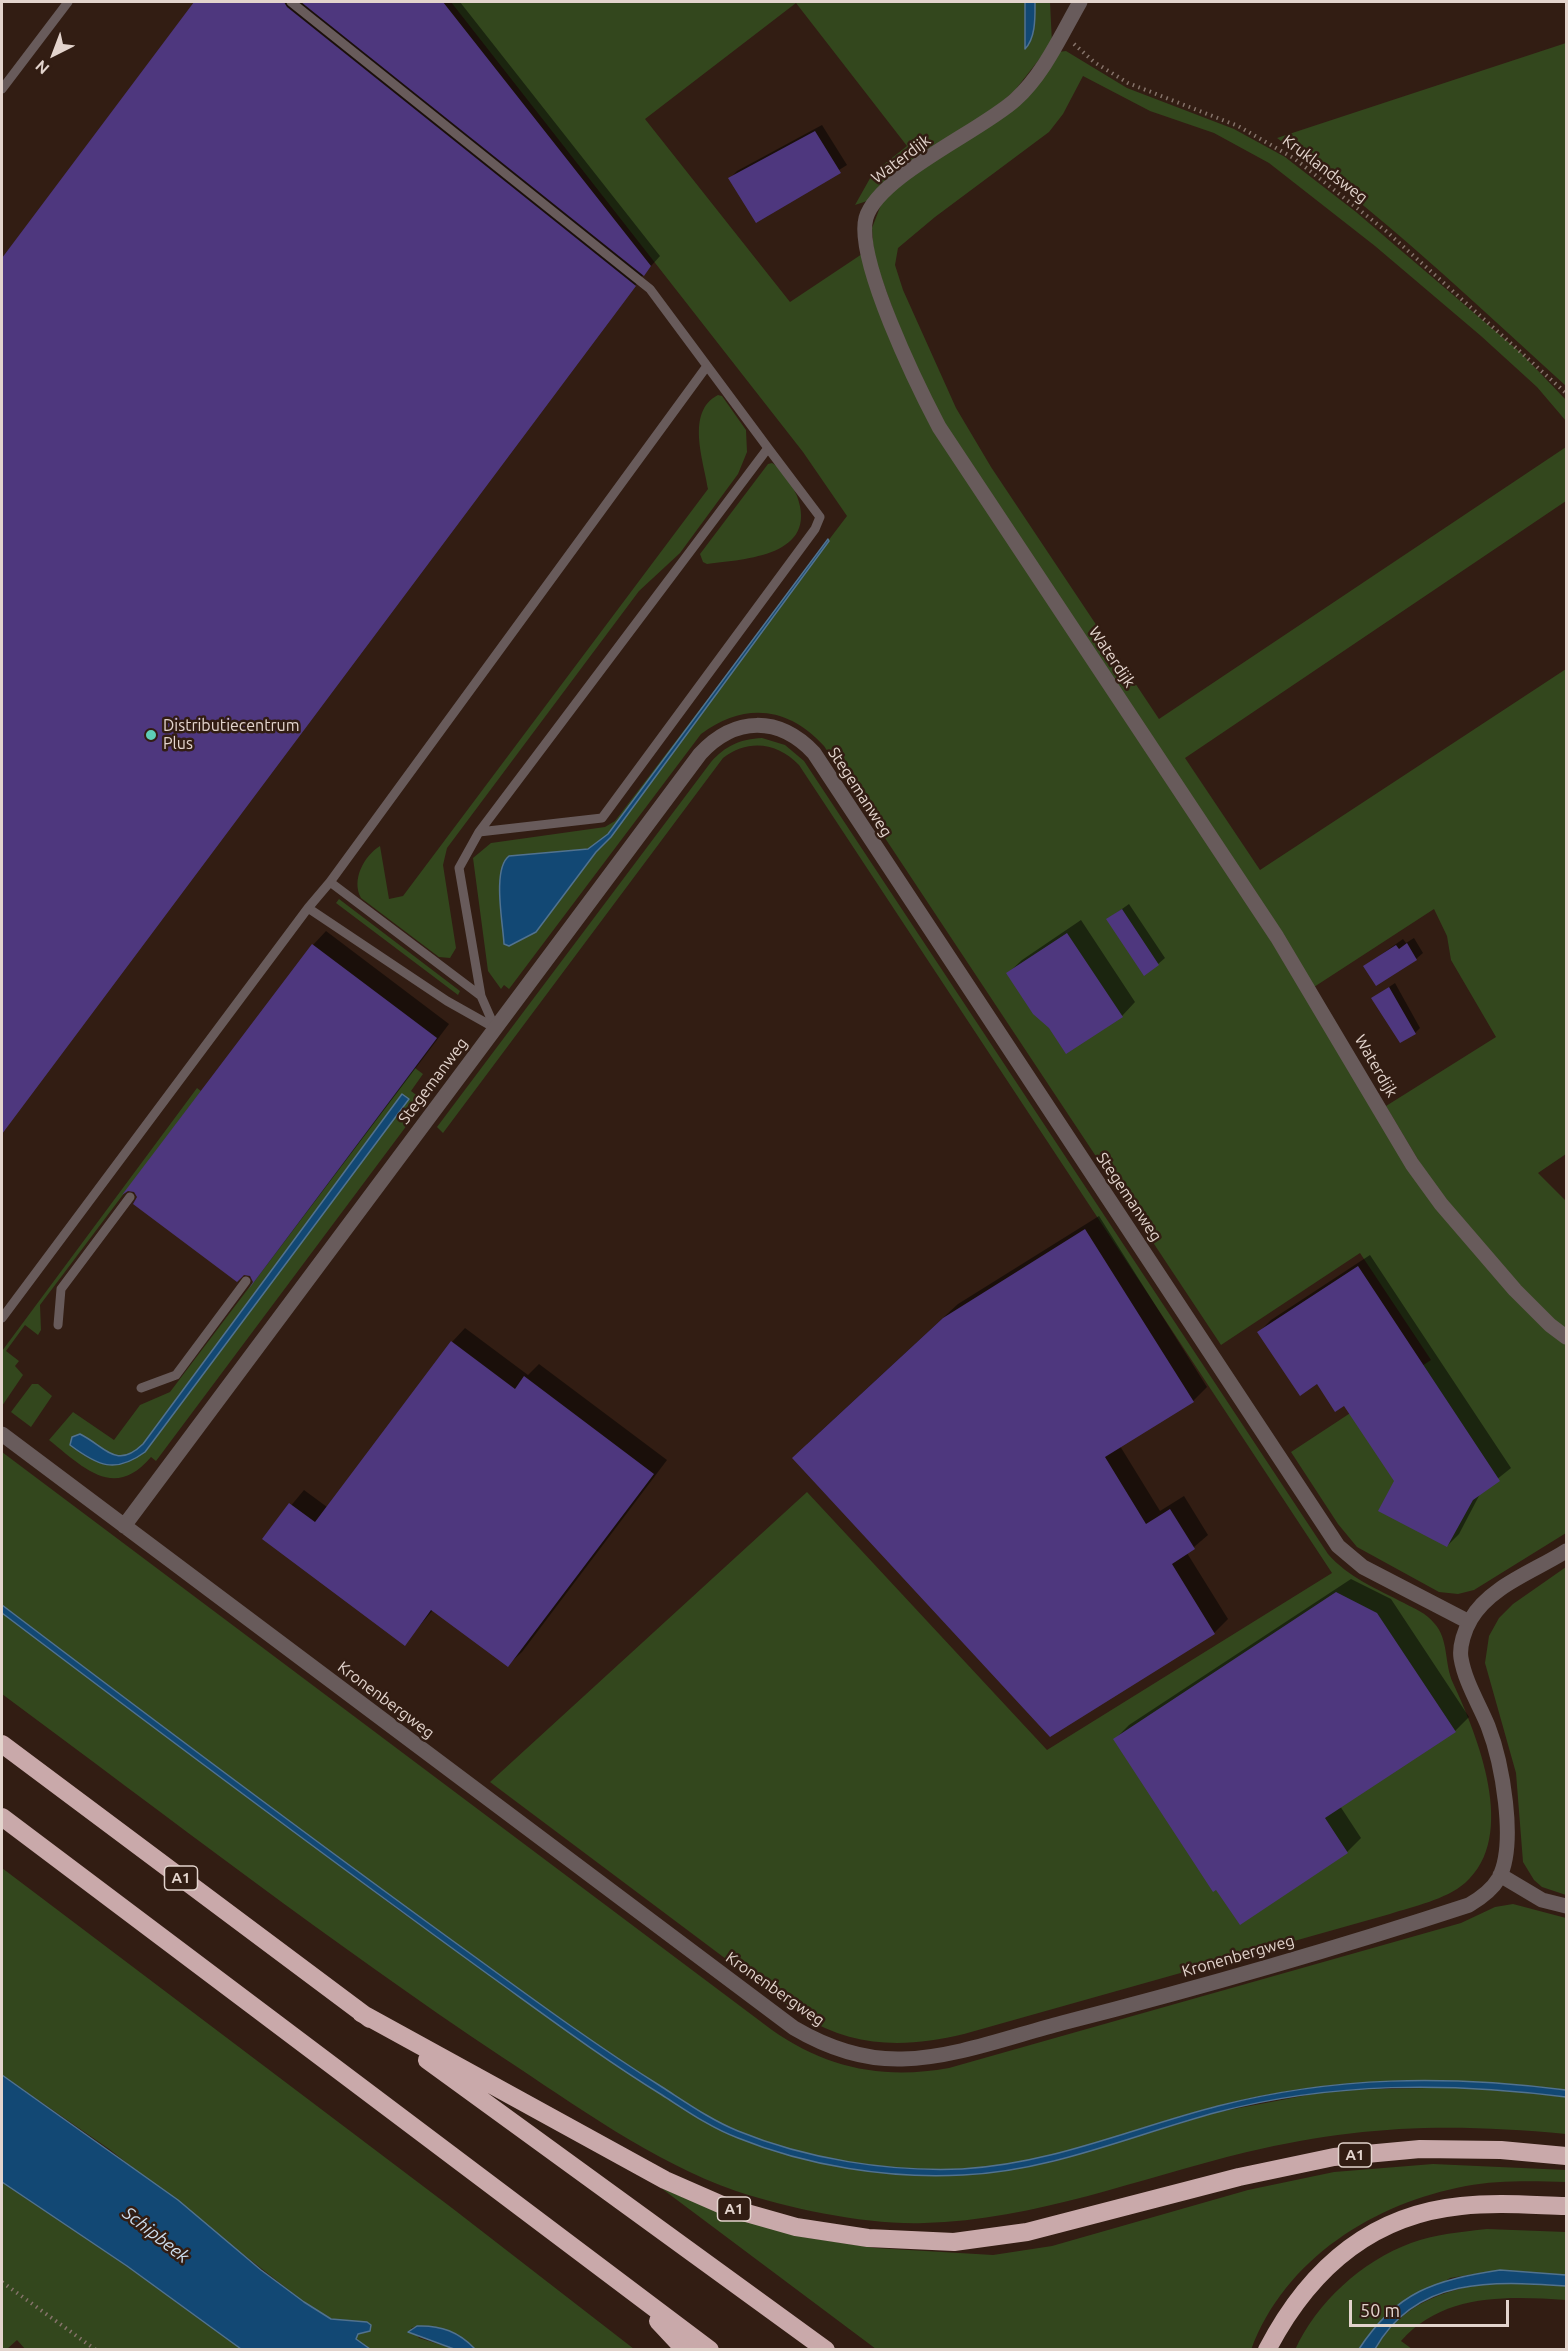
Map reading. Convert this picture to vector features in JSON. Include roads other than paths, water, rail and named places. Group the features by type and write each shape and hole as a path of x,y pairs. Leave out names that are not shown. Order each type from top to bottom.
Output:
{"highway":[{"name":"A1","path":"2,1744 361,2013 826,2349"},
{"path":"2,1817 710,2349"},
{"name":"A1","path":"361,2013 665,2180 729,2208 796,2227 868,2238 954,2242 1027,2232 1239,2177 1334,2157 1420,2149 1501,2150 1566,2156"},
{"path":"1267,2349 1285,2314 1321,2272 1363,2237 1399,2220 1460,2206 1493,2204 1566,2206"},
{"path":"622,2283 686,2349"}],"street":[{"name":"Waterdijk","path":"1080,2 1035,78 1015,100 905,175 882,194 871,208 867,218 865,238 884,301 917,383 939,427 1277,937 1412,1164 1441,1204 1515,1290 1550,1325 1566,1337"},
{"name":"Stegemanweg","path":"124,1526 710,744 728,732 748,726 778,728 792,734 814,753 1338,1546 1363,1567 1469,1622"},
{"name":"Kronenbergweg","path":"2,1434 788,2024 824,2044 860,2055 903,2059 924,2057 1147,2001 1396,1929 1469,1905 1488,1892 1500,1875"},
{"path":"1566,1551 1494,1594 1480,1606 1469,1622 1460,1656 1466,1677 1489,1729 1502,1780 1506,1854 1500,1875 1542,1900 1566,1906"}],"lane":[{"path":"2,89 68,2"},
{"path":"291,2 650,289 820,517 815,529 602,819 479,832"},
{"path":"2,1318 330,882 707,366"},
{"path":"495,1028 481,996 459,868 479,832 768,448"},
{"path":"330,882 481,996"},
{"path":"309,908 447,1001 495,1028"},
{"path":"58,1325 61,1289 130,1197"},
{"path":"141,1388 176,1375 246,1281"}],"water":[{"path":"1025,2 1035,2 1035,20 1031,39 1025,49"},
{"path":"828,539 829,541 611,837 596,852 536,932 509,946 504,944 500,884 501,872 509,856 588,849 608,834"},
{"path":"402,1094 409,1099 145,1452 125,1463 107,1465 89,1458 70,1445 72,1437 80,1434 104,1450 118,1456 134,1452 143,1444"},
{"path":"2,1605 421,1918 571,2026 699,2111 728,2127 764,2141 848,2162 906,2168 962,2169 995,2166 1060,2153 1218,2106 1305,2089 1391,2081 1478,2082 1566,2090 1566,2097 1435,2087 1348,2090 1304,2095 1218,2112 1092,2151 1028,2167 963,2175 906,2175 877,2172 820,2163 764,2148 728,2134 699,2119 574,2036 62,1659 2,1613"},
{"name":"Schipbeek","path":"2,2075 178,2200 261,2270 304,2302 331,2319 367,2322 371,2325 370,2331 358,2334 356,2339 370,2349 241,2349 127,2266 2,2182"},
{"path":"1500,2270 1566,2275 1566,2286 1512,2283 1459,2288 1434,2296 1412,2308 1392,2325 1375,2349 1359,2349 1373,2329 1388,2314 1403,2301 1419,2292 1456,2278"},
{"path":"417,2326 442,2328 463,2338 475,2349 454,2349 408,2332"}],"place":[{"name":"Distributiecentrum Plus","path":"151,735"}]}
